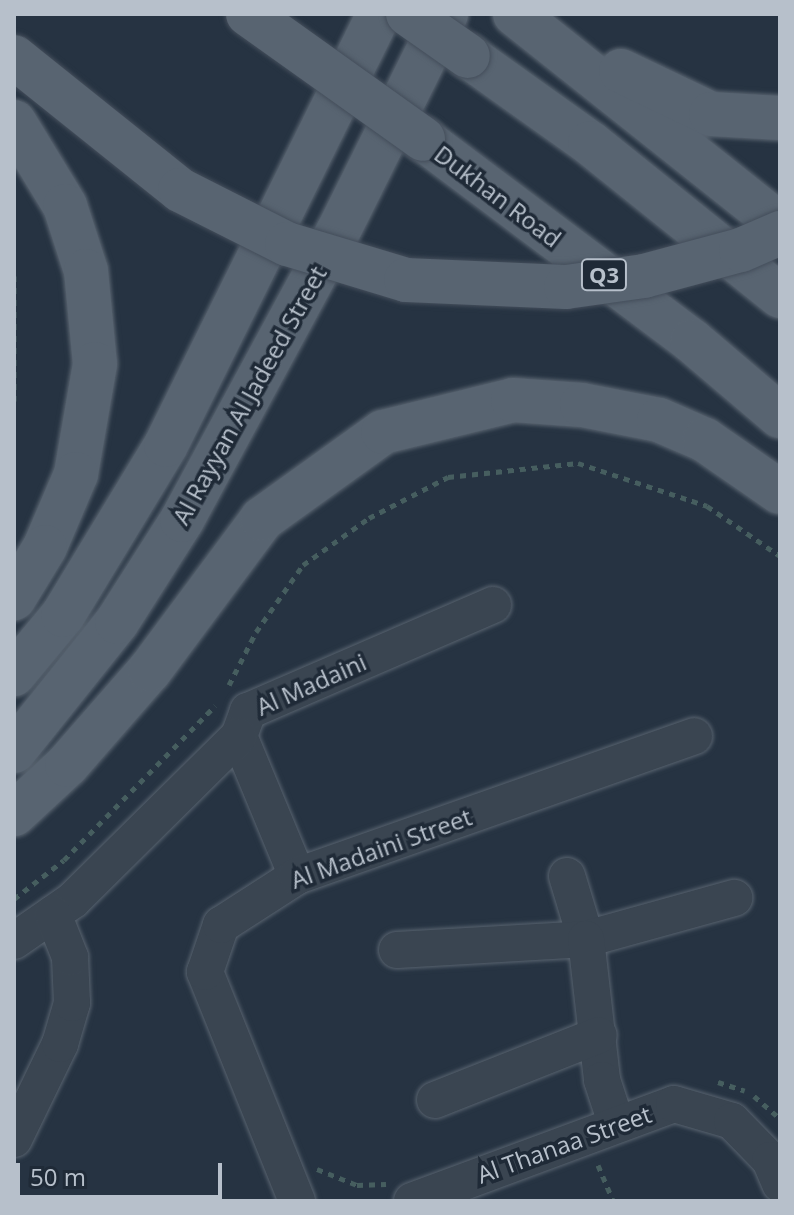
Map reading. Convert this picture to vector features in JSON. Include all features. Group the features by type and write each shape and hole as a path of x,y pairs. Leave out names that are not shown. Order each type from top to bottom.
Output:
{"main road":[{"name":"Dukhan Road","path":"248,14 423,139 692,341 780,416"},
{"name":"Al Rayyan Al Jadeed Street","path":"14,674 63,615 166,445 379,14"},
{"path":"408,14 590,143 780,296"},
{"name":"Al Rayyan Al Jadeed Street","path":"14,751 117,622 182,520 338,232 446,14"},
{"path":"516,14 686,105 737,118 780,118"},
{"path":"516,14 780,225"},
{"path":"14,57 180,190 287,244 406,280 566,287 644,276 741,250 780,233"},
{"path":"14,122 65,206 86,271 95,364 76,474 45,547 14,598"},
{"path":"14,814 67,765 150,670 262,519 383,432 513,400 582,405 659,420 705,440 780,492"}],"street":[{"name":"Al Madaini","path":"297,876 239,736 248,711 493,605"},
{"path":"14,941 53,914 239,736"},
{"name":"Al Madaini Street","path":"297,1201 205,972 221,925 297,876 694,736"},
{"path":"567,876 586,939 602,1080 616,1123"},
{"path":"397,950 586,939 734,898"},
{"path":"14,1139 60,1044 72,1003 70,957 53,914"},
{"path":"435,1100 599,1035"},
{"name":"Al Thanaa Street","path":"412,1201 674,1104 704,1108 732,1121 770,1160 780,1184"}],"path":[{"path":"14,276 14,401"},
{"path":"14,899 64,860 222,699 256,632 303,565 369,518 448,477 578,463 707,506 780,556"}]}
